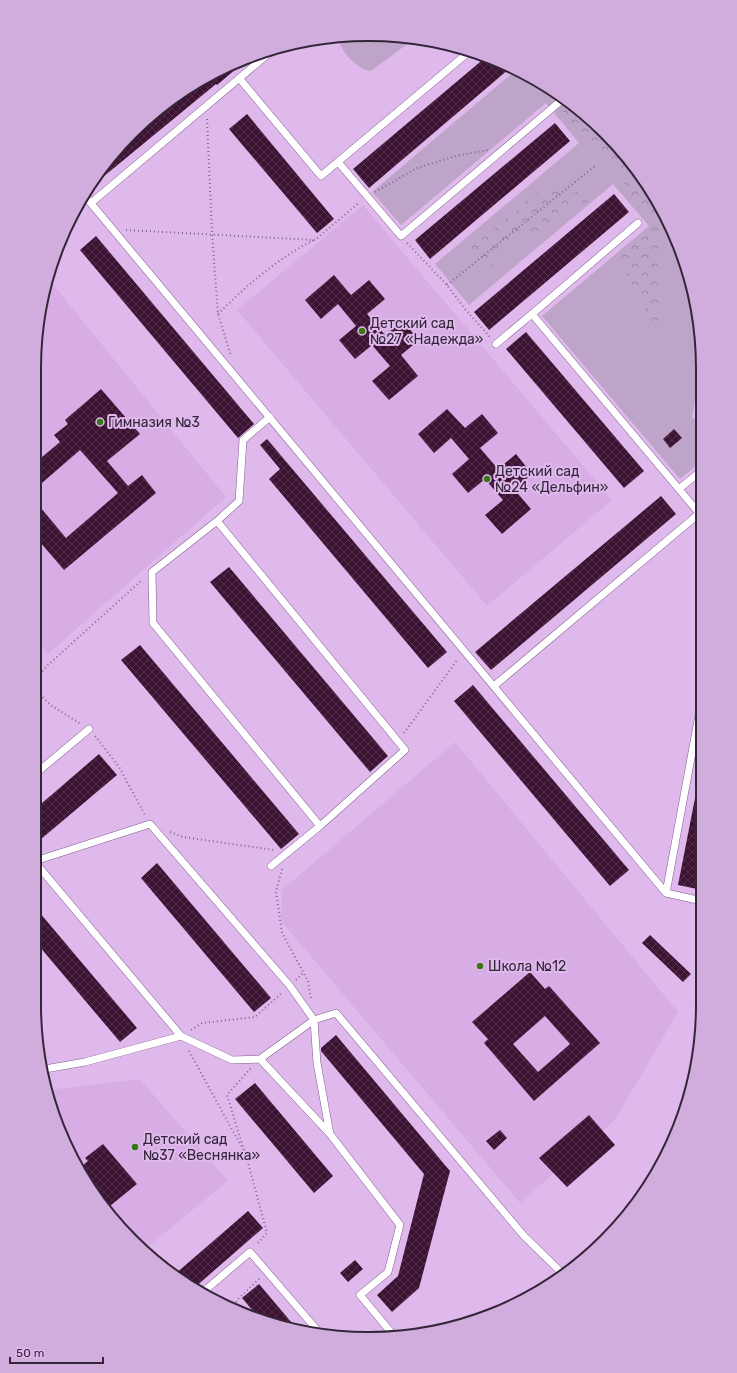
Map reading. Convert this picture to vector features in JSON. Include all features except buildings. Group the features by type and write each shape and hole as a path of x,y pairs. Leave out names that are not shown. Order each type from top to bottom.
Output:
{"lane":[{"path":"239,78 321,176 465,55"},
{"path":"91,203 263,58"},
{"path":"338,162 401,236 559,102"},
{"path":"88,200 666,893 696,900"},
{"path":"496,344 638,223"},
{"path":"532,314 696,508"},
{"path":"270,417 243,440 239,502 152,572 153,623 320,826"},
{"path":"679,489 696,475"},
{"path":"494,686 696,515"},
{"path":"217,521 405,750 320,826 272,866"},
{"path":"41,769 89,729"},
{"path":"666,893 696,731"},
{"path":"41,859 150,824 290,986 314,1020 317,1063 330,1134"},
{"path":"41,868 181,1036 232,1060 260,1059 314,1020 336,1013 524,1236 560,1270"},
{"path":"47,1069 85,1062 181,1036"},
{"path":"260,1059 330,1134 400,1225 388,1272 360,1295 390,1331"},
{"path":"207,1289 250,1252 315,1327"}],"path":[{"path":"207,105 212,234 218,314 232,358"},
{"path":"218,314 239,293 292,251 315,240 367,196 417,168 456,156 505,148"},
{"path":"447,285 595,166"},
{"path":"113,229 315,240"},
{"path":"401,236 447,285 465,309 496,344"},
{"path":"41,672 152,572"},
{"path":"398,740 464,650"},
{"path":"41,696 52,706 89,729 119,767 150,824"},
{"path":"170,832 183,837 288,852 276,892 282,933 308,981 311,1000"},
{"path":"246,1154 181,1036 202,1023 255,1017 304,972"},
{"path":"250,1252 267,1233 246,1154 226,1095 260,1059"},
{"path":"236,1304 237,1300 267,1271"}],"shaded area":[{"path":"363,205 612,500 487,606 237,310"},
{"name":"Гимназия №3","path":"52,283 226,497 48,654 41,646 41,368 44,326"},
{"name":"Школа №12","path":"455,742 678,1012 615,1120 520,1203 281,921 282,890"},
{"name":"Детский сад №37 «Веснянка»","path":"140,1079 228,1181 148,1246 122,1220 96,1186 66,1130 52,1090"}],"green space":[{"path":"368,41 408,44 371,71 360,67 355,63 345,53 340,43"},
{"path":"511,74 550,96 584,122 615,153 641,187 662,224 679,263 690,305 695,347 696,394 692,418 696,419 696,466 680,479 542,316 649,226 613,184 469,305 435,264 579,143 546,103 401,225 372,192"},
{"path":"566,108 568,109 584,122 615,153 641,187 662,224 659,230 660,259 657,281 661,296 661,317 659,326 654,327 643,305 621,283 627,273 621,256 645,236 651,226 651,221 629,195 624,181 613,168 610,159 601,148 583,136 563,111"},
{"path":"555,187 559,190 558,199 563,200 580,189 592,194 590,201 568,207 558,212 550,220 547,230 542,237 525,234 498,249 488,259 495,266 494,272 487,273 469,249 472,243 490,234 499,223 515,213 529,196 535,193 541,194"}],"place":[{"name":"Детский сад №27 «Надежда»","path":"362,331"},
{"name":"Гимназия №3","path":"100,422"},
{"name":"Детский сад №24 «Дельфин»","path":"487,479"},
{"name":"Школа №12","path":"480,966"},
{"name":"Детский сад №37 «Веснянка»","path":"135,1147"}]}
